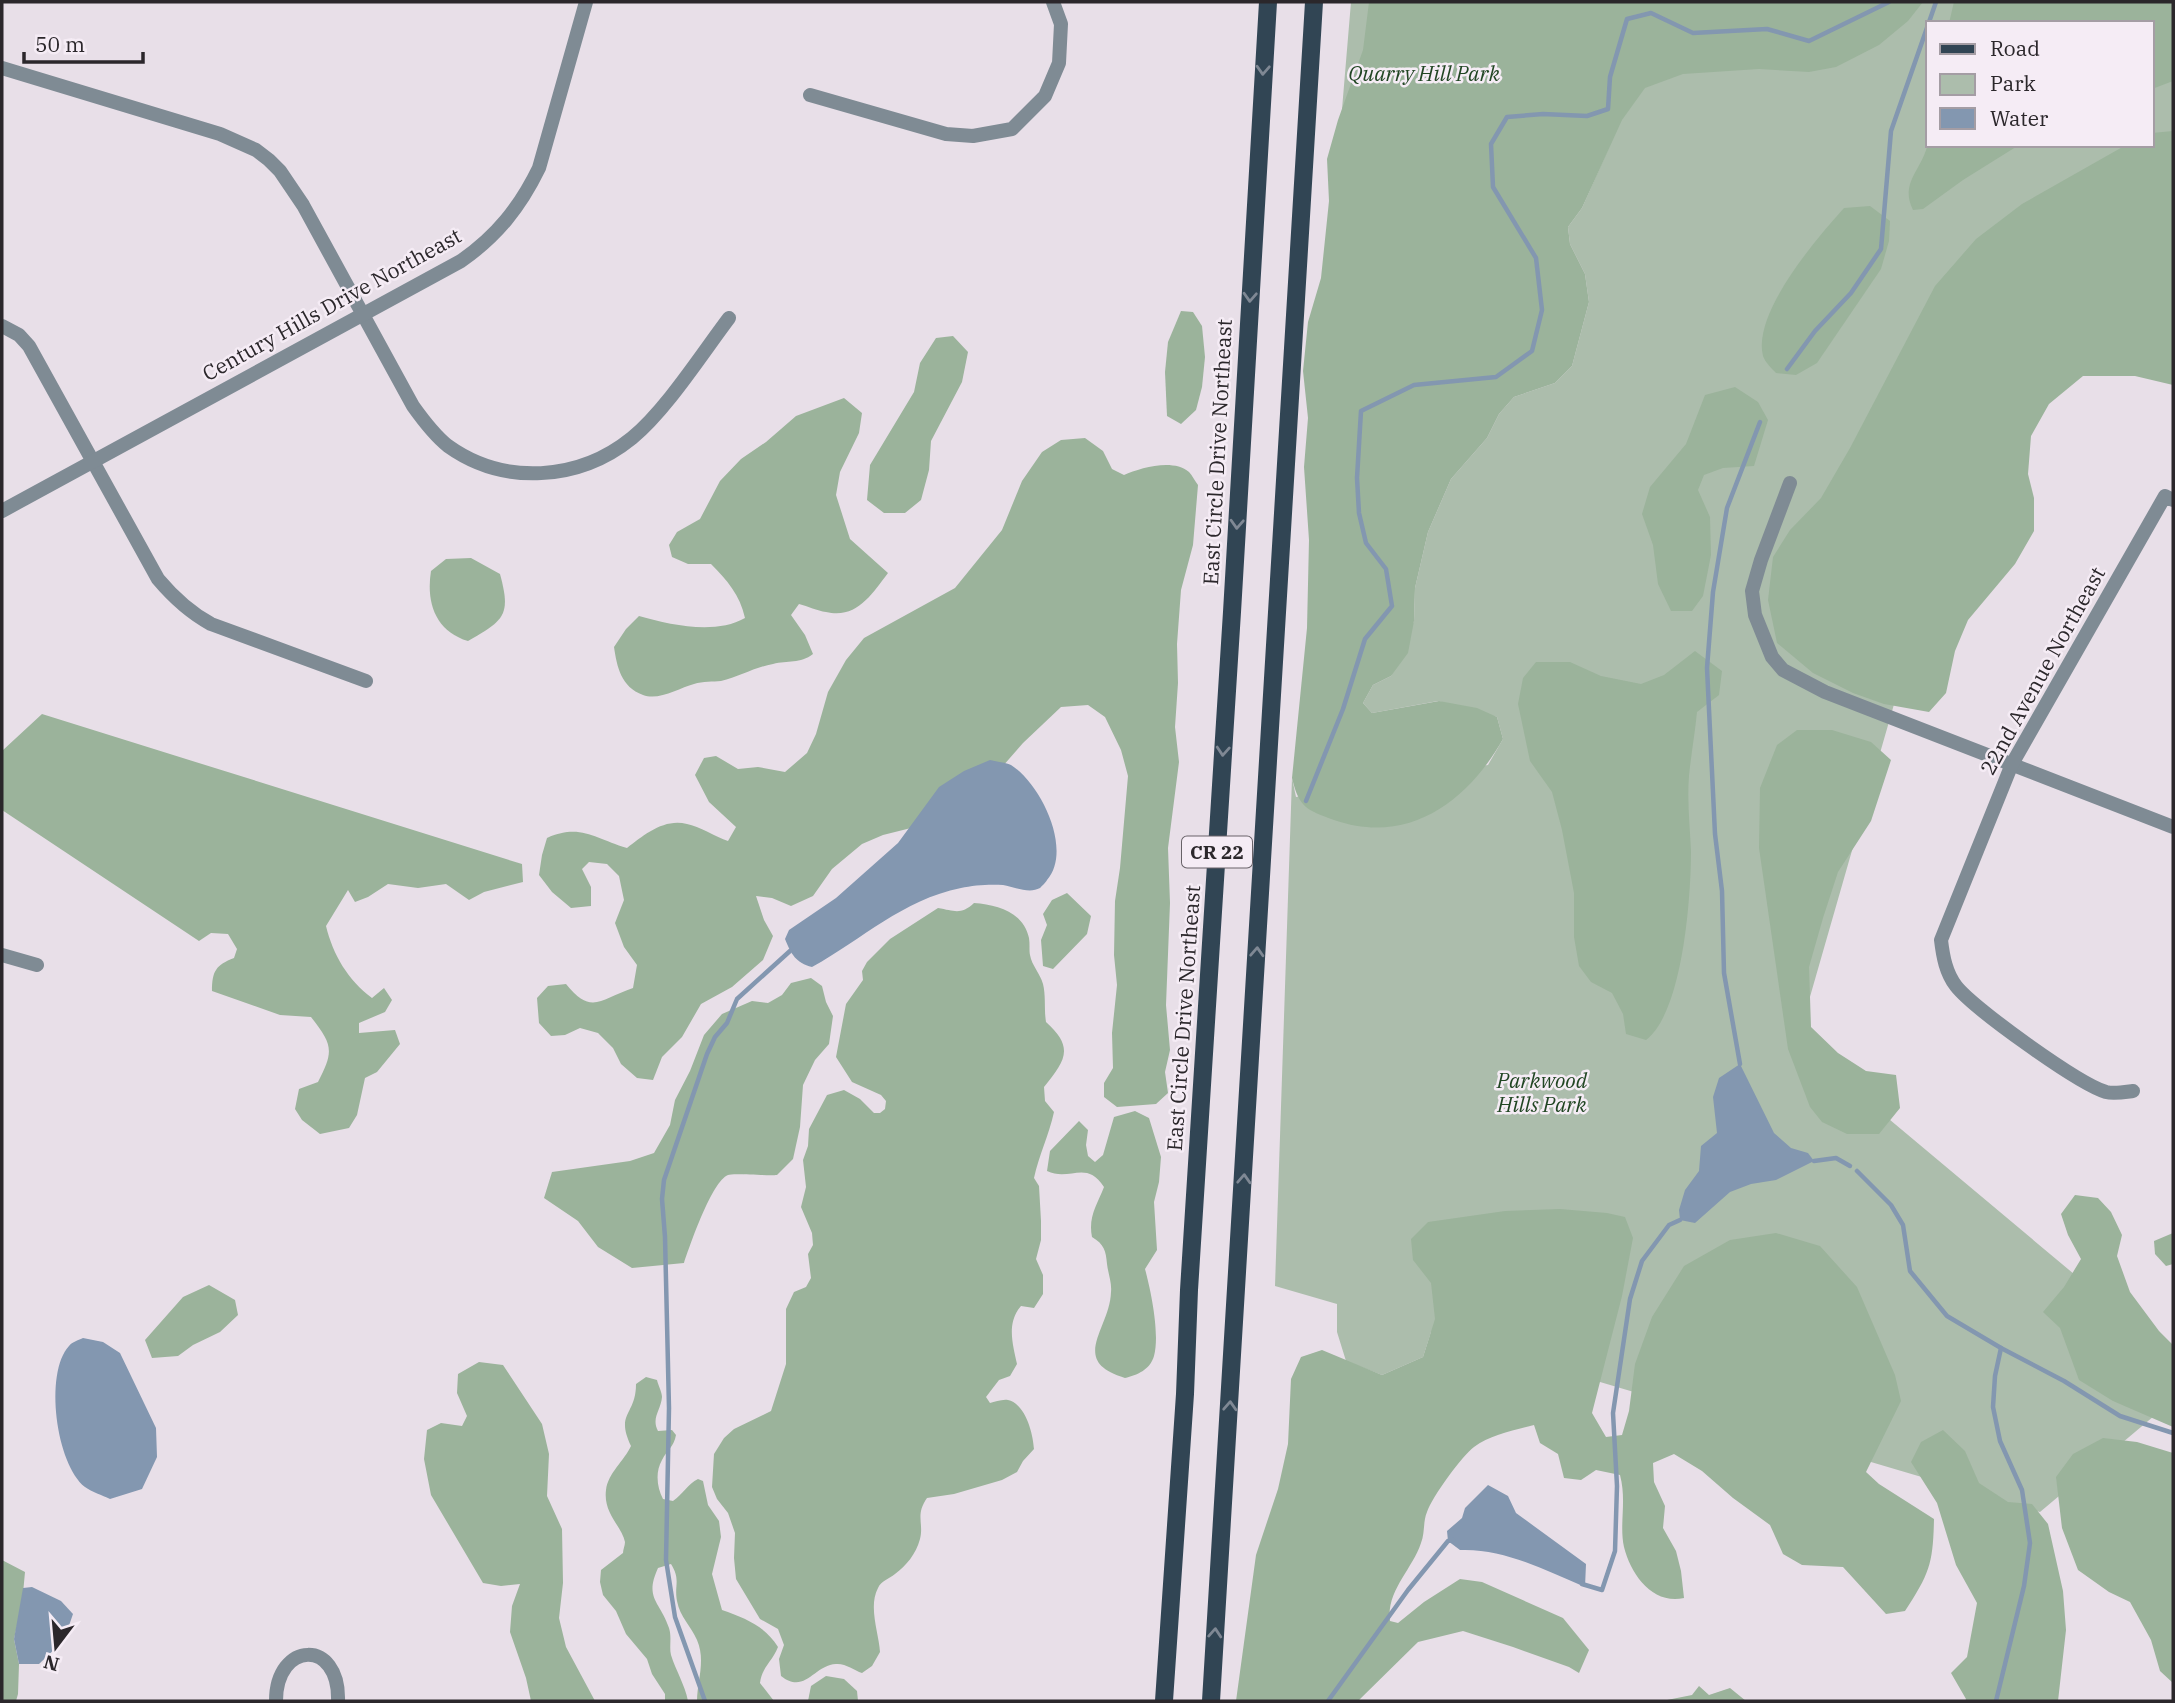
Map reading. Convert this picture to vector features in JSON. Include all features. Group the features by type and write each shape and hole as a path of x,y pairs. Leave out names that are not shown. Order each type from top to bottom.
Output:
{"main road":[{"name":"East Circle Drive Northeast","path":"1164,1701 1185,1394 1189,1290 1268,2"},
{"name":"CR 22","path":"1211,1701 1314,2"}],"street":[{"name":"Century Hills Drive Northeast","path":"2,511 461,261 497,232 527,193 539,168 586,2"},
{"path":"810,95 947,134 974,136 1012,129 1045,96 1059,63 1061,24 1052,2"},
{"path":"2,68 220,134 256,150 280,171 296,194 413,406 428,427 446,445 470,459 521,474 548,474 593,463 632,438 650,421 729,318"},
{"path":"2,326 19,335 29,346 158,579 174,598 191,613 211,624 366,681"},
{"path":"1790,483 1752,591 1755,615 1772,656 1783,670 1825,692 2173,827"},
{"name":"22nd Avenue Northeast","path":"2133,1091 2109,1093 2086,1084 1977,1006 1955,985 1944,963 1941,940 2012,764 2169,498"},
{"path":"2,954 37,965"},
{"path":"276,1701 282,1672 293,1659 302,1654 313,1654 325,1661 335,1672 338,1701"}],"green space":[{"name":"Parkwood Hills Park","path":"1351,2 2173,2 2173,341 2092,290 1928,586 1797,1042 2173,1357 2173,1400 2040,1512 1431,1332 1423,1357 1382,1375 1346,1361 1337,1332 1337,1304 1275,1286 1292,778 1296,797 1488,765 1503,739 1497,717 1438,701 1372,713 1363,703 1373,685 1391,676 1414,621 1415,588 1428,532 1451,479 1487,438 1499,414 1514,397 1555,383 1572,366 1589,302 1585,274 1570,244 1568,227 1582,208 1610,145 1339,145"},
{"name":"Quarry Hill Park","path":"1369,2 1923,2 1908,21 1879,45 1836,67 1809,72 1759,69 1683,74 1645,88 1622,120 1582,208 1568,227 1570,244 1585,274 1589,302 1572,366 1555,383 1514,397 1499,414 1487,438 1451,479 1428,532 1415,588 1414,621 1408,653 1391,676 1373,685 1363,703 1372,713 1439,701 1477,708 1497,717 1503,739 1489,761 1454,799 1411,822 1387,827 1361,827 1311,810 1301,802 1292,778 1307,628 1309,540 1304,467 1308,418 1303,371 1308,322 1321,278 1329,201 1327,159 1363,50"},
{"path":"1954,2 2173,2 2173,81 2154,88 2154,21 1949,21"},
{"path":"2173,131 2173,385 2135,376 2083,376 2049,404 2031,436 2028,474 2034,498 2034,531 2015,564 1968,620 1955,651 1946,693 1929,712 1884,704 1853,693 1813,673 1777,643 1768,600 1773,557 1790,530 1821,498 1935,286 1976,239 2022,204 2122,147 2154,147 2154,133"},
{"path":"1927,147 2016,147 1923,209 1913,210 1910,185"},
{"path":"1870,206 1890,221 1889,241 1881,269 1817,363 1796,375 1776,373 1763,356 1762,339 1767,319 1777,298 1818,238 1844,208"},
{"path":"1181,311 1193,312 1202,326 1205,357 1196,410 1181,424 1167,416 1165,372 1168,342"},
{"path":"953,336 968,352 962,382 931,441 929,470 921,500 905,513 884,513 867,500 870,465 914,392 920,363 936,338"},
{"path":"1735,387 1758,402 1768,420 1754,466 1723,468 1704,475 1698,490 1710,517 1711,555 1703,596 1692,611 1671,611 1658,584 1653,545 1642,514 1650,487 1686,444 1705,395"},
{"path":"844,398 862,413 859,433 840,472 836,495 850,539 888,573 855,609 837,613 799,604 791,615 805,635 813,654 799,661 766,665 721,681 697,683 656,696 643,695 630,687 621,676 614,647 639,616 693,627 720,626 745,618 732,588 711,564 688,564 672,557 669,545 677,532 700,519 720,481 741,459 796,416"},
{"path":"1085,438 1103,451 1112,469 1124,475 1147,467 1174,466 1189,472 1198,485 1193,545 1181,590 1177,644 1175,727 1179,762 1168,848 1170,903 1166,1005 1170,1050 1165,1072 1168,1093 1156,1104 1117,1107 1104,1097 1104,1083 1113,1068 1112,1033 1117,985 1114,955 1115,901 1128,776 1121,750 1105,717 1088,705 1061,707 1023,743 995,775 919,826 883,835 862,844 832,869 813,896 791,906 772,898 756,896 773,936 763,960 732,987 701,1004 682,1037 662,1057 653,1080 637,1078 621,1064 613,1048 598,1033 580,1028 565,1035 551,1036 539,1023 537,998 548,986 566,984 583,1000 597,1002 633,988 637,965 624,947 615,923 624,900 619,876 607,864 589,862 582,869 591,887 591,906 571,908 552,892 539,875 547,838 579,832 627,848 655,829 670,823 679,823 697,827 728,841 736,827 709,802 695,775 704,758 716,756 738,769 758,767 785,772 807,753 816,734 828,692 846,660 864,638 955,588 1002,530 1022,481 1042,452 1061,440"},
{"path":"471,558 500,574 505,599 502,615 497,621 468,641 440,623 432,604 430,582 431,571 446,559"},
{"path":"1695,651 1722,671 1719,695 1697,712 1688,795 1691,871 1687,924 1669,1005 1659,1026 1646,1040 1626,1034 1623,1014 1612,993 1591,982 1579,966 1574,937 1574,893 1562,830 1552,792 1530,761 1518,704 1523,678 1536,662 1570,662 1601,676 1641,684 1664,675"},
{"path":"42,714 522,864 523,882 484,892 469,900 446,884 418,888 388,884 355,902 348,890 326,926 333,947 349,975 363,991 372,998 384,988 392,1000 385,1012 359,1023 359,1033 395,1030 400,1044 377,1072 365,1078 357,1115 349,1128 320,1134 302,1120 295,1109 299,1089 318,1082 329,1055 324,1035 311,1017 280,1015 212,991 216,970 234,958 237,949 228,934 211,933 199,941 2,810 2,751"},
{"path":"1797,730 1832,730 1871,742 1891,760 1871,821 1838,872 1809,967 1811,1027 1838,1053 1866,1071 1896,1075 1900,1108 1879,1134 1847,1134 1822,1122 1810,1107 1788,1049 1759,848 1760,788 1777,745"},
{"path":"1067,893 1091,916 1087,934 1053,969 1043,966 1041,940 1047,925 1043,914 1052,900"},
{"path":"974,903 1008,912 1026,929 1031,959 1043,984 1046,1022 1061,1039 1064,1047 1062,1062 1044,1087 1045,1101 1054,1112 1034,1178 1039,1186 1041,1240 1036,1259 1043,1275 1043,1294 1034,1308 1021,1306 1016,1313 1012,1334 1017,1364 1010,1376 999,1380 986,1397 990,1403 1008,1400 1020,1407 1030,1428 1034,1449 1017,1472 1002,1480 954,1494 927,1498 921,1509 921,1533 916,1550 903,1567 881,1584 875,1595 874,1612 880,1652 872,1666 862,1673 836,1664 821,1669 803,1681 789,1681 781,1676 779,1659 784,1645 778,1629 760,1619 736,1579 735,1533 728,1513 712,1487 714,1454 724,1438 734,1429 771,1411 786,1364 786,1309 794,1292 806,1287 811,1278 808,1254 813,1245 812,1233 801,1207 806,1187 803,1160 808,1146 809,1129 827,1095 844,1090 860,1099 874,1113 885,1109 886,1101 881,1095 852,1082 836,1057 846,1004 863,980 862,971 867,962 890,939 938,908 961,911"},
{"path":"811,978 822,986 833,1016 829,1044 815,1060 803,1085 800,1127 793,1159 777,1175 731,1174 722,1180 702,1214 684,1263 632,1268 598,1247 578,1221 544,1198 552,1172 630,1161 654,1153 670,1125 675,1100 704,1035 722,1014 752,1001 768,1003 782,995 791,983"},
{"path":"1135,1111 1149,1118 1161,1157 1154,1202 1157,1250 1145,1269 1154,1312 1156,1347 1152,1361 1146,1368 1125,1378 1108,1371 1099,1363 1095,1353 1111,1292 1105,1252 1102,1245 1092,1237 1091,1230 1094,1211 1104,1187 1091,1174 1055,1174 1047,1171 1050,1151 1079,1121 1088,1130 1088,1156 1095,1162 1103,1155 1114,1117"},
{"path":"2075,1195 2098,1198 2111,1212 2122,1235 2117,1256 2130,1292 2173,1345 2173,1427 2113,1401 2079,1380 2060,1328 2043,1312 2064,1287 2081,1259 2068,1235 2061,1214"},
{"path":"1560,1209 1625,1217 1633,1238 1622,1296 1592,1413 1606,1437 1622,1435 1629,1411 1635,1364 1652,1317 1684,1266 1730,1240 1776,1233 1820,1246 1857,1287 1895,1375 1901,1401 1866,1472 1879,1484 1934,1519 1933,1547 1925,1577 1905,1611 1886,1614 1843,1567 1802,1565 1783,1554 1770,1525 1702,1471 1674,1454 1653,1463 1654,1482 1665,1506 1663,1528 1676,1551 1684,1598 1673,1599 1653,1592 1638,1577 1627,1558 1622,1530 1623,1494 1620,1475 1596,1470 1581,1480 1564,1478 1558,1454 1540,1443 1534,1425 1503,1433 1480,1443 1448,1477 1427,1512 1421,1543 1392,1600 1390,1621 1398,1623 1460,1579 1482,1582 1563,1618 1589,1650 1579,1673 1569,1667 1463,1631 1418,1642 1358,1701 1236,1701 1256,1555 1278,1489 1288,1444 1291,1379 1301,1357 1322,1350 1382,1375 1423,1357 1435,1319 1431,1283 1413,1260 1411,1239 1428,1222 1505,1211"},
{"path":"2173,1233 2173,1264 2166,1266 2155,1254 2154,1241"},
{"path":"209,1285 235,1300 238,1315 220,1332 193,1345 178,1356 152,1358 145,1340 183,1297"},
{"path":"479,1362 503,1365 542,1424 549,1454 547,1496 562,1529 563,1583 559,1618 566,1647 595,1701 531,1701 510,1632 512,1606 520,1584 501,1586 483,1583 431,1495 424,1459 427,1430 441,1423 462,1426 467,1416 457,1393 458,1374"},
{"path":"646,1377 657,1380 662,1397 656,1422 658,1431 672,1430 676,1435 658,1470 661,1495 663,1499 673,1501 694,1481 703,1481 708,1505 719,1521 721,1537 712,1574 722,1610 754,1624 767,1633 778,1647 760,1683 774,1701 697,1701 700,1648 678,1607 677,1579 671,1564 658,1568 653,1593 669,1628 671,1655 688,1701 665,1701 665,1694 652,1674 647,1659 626,1634 616,1611 603,1595 601,1570 623,1553 625,1542 607,1506 607,1484 631,1446 625,1426 626,1420 636,1384"},
{"path":"1943,1430 1965,1451 1979,1483 2008,1502 2032,1504 2048,1524 2063,1591 2066,1630 2058,1701 1965,1701 1951,1673 1967,1657 1977,1603 1956,1565 1937,1503 1911,1462 1921,1442"},
{"path":"2103,1438 2137,1442 2173,1453 2173,1683 2160,1671 2151,1640 2130,1602 2109,1592 2078,1570 2062,1528 2056,1477 2073,1454"},
{"path":"2,1560 25,1572 22,1604 14,1639 19,1664 16,1701 2,1701"},
{"path":"826,1676 844,1679 857,1691 858,1701 808,1701 811,1686"},
{"path":"1699,1686 1709,1695 1730,1688 1746,1701 1662,1701 1692,1695"}],"water":[{"path":"990,760 1011,765 1022,774 1033,787 1050,818 1057,852 1054,867 1042,886 1022,890 1003,885 982,885 940,894 901,911 812,967 798,960 785,939 789,930 836,898 898,843 939,787 964,771"},
{"path":"1740,1064 1774,1133 1791,1148 1808,1153 1814,1161 1776,1180 1751,1184 1730,1192 1695,1223 1680,1220 1679,1210 1685,1190 1699,1171 1701,1146 1717,1133 1713,1097 1719,1078"},
{"path":"83,1338 103,1342 120,1353 156,1428 157,1457 142,1489 110,1499 85,1487 75,1475 67,1459 57,1418 55,1396 61,1359 70,1345"},
{"path":"1488,1485 1508,1496 1516,1513 1586,1564 1585,1587 1509,1557 1476,1550 1460,1550 1448,1541 1447,1531 1462,1518 1465,1508"},
{"path":"32,1587 61,1601 73,1614 64,1640 39,1664 19,1664 14,1639 23,1588"}],"waterway":[{"path":"1306,801 1343,709 1365,639 1392,606 1386,569 1366,543 1359,513 1357,478 1361,411 1414,385 1496,377 1532,351 1542,310 1536,258 1493,187 1491,144 1507,117 1543,114 1587,116 1608,109 1610,77 1627,19 1651,13 1693,33 1767,29 1809,41 1889,2"},
{"path":"1929,21 1936,2"},
{"path":"1787,369 1815,331 1851,293 1881,249 1891,131 1926,31"},
{"path":"1740,1064 1724,973 1722,891 1715,834 1707,668 1713,592 1727,508 1760,422"},
{"path":"705,1701 675,1617 666,1560 669,1408 662,1199 664,1180 715,1037 727,1023 737,999 790,951"},
{"path":"1814,1161 1836,1158 1850,1166"},
{"path":"1857,1171 1891,1205 1903,1225 1910,1271 1947,1316 2064,1381 2120,1416 2173,1433"},
{"path":"1582,1584 1602,1590 1615,1551 1617,1486 1613,1413 1630,1299 1642,1261 1669,1225 1680,1220"},
{"path":"1996,1701 2024,1586 2030,1543 2022,1490 2000,1441 1993,1407 1995,1376 2001,1348"},
{"path":"1328,1701 1408,1590 1448,1541 1453,1540"}]}
